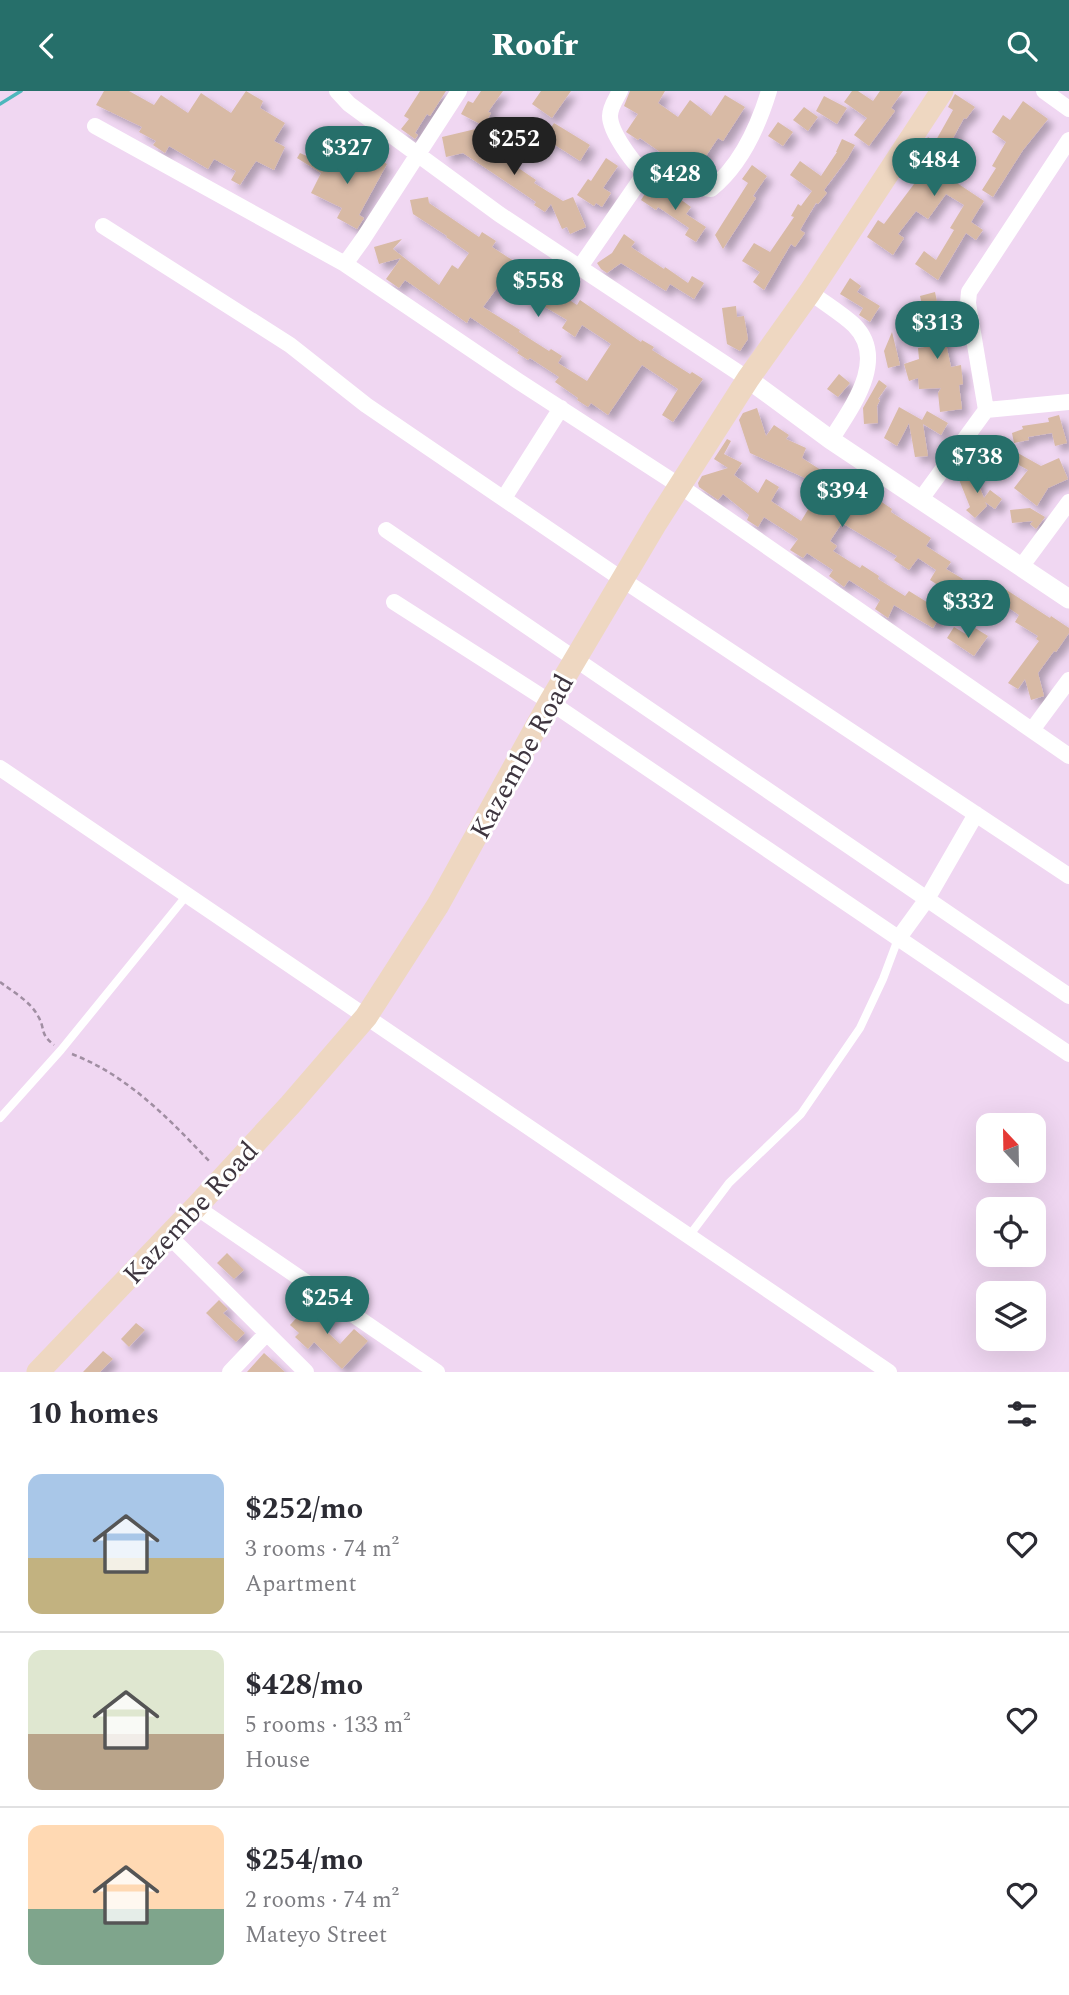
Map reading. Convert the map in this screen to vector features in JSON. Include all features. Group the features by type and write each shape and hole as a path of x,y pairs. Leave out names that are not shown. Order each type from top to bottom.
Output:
{"main road":[{"name":"Kazembe Road","path":"38,1372 197,1207 366,1017 438,905 550,702 680,486 748,379 810,292 942,91"}],"street":[{"path":"337,91 349,104 499,214 748,379 831,439 1069,599"},
{"path":"345,264 459,91"},
{"path":"620,91 610,118 631,158 645,173 693,188 710,189 723,179 756,129 769,91"},
{"path":"1044,91 1069,109"},
{"path":"95,126 345,264 680,486 1069,756"},
{"path":"921,499 986,410 968,303 969,292 1069,140"},
{"path":"580,267 645,173"},
{"path":"103,226 290,345 366,405 623,580 1069,876"},
{"path":"810,292 855,326 867,351 866,379 831,439"},
{"path":"986,410 1069,402"},
{"path":"504,498 561,408"},
{"path":"1021,567 1069,502"},
{"path":"386,530 1069,996"},
{"path":"394,601 550,702 1069,1053"},
{"path":"1032,730 1069,680"},
{"path":"0,768 889,1372"},
{"path":"898,939 927,899 975,814"},
{"path":"197,1207 437,1372"},
{"path":"169,1236 306,1372"},
{"path":"230,1372 267,1333"}],"lane":[{"path":"0,1118 61,1051 187,895"},
{"path":"689,1236 729,1183 801,1114 860,1028 898,939"}],"path":[{"path":"0,982 38,1015 44,1037 61,1051 113,1073 145,1097 223,1176"}],"building":[{"path":"104,91 129,91 154,105 161,95 188,113 201,93 231,113 246,91 263,101 260,108 285,123 274,141 285,147 274,170 256,161 240,185 231,180 236,171 214,159 208,169 169,146 165,153 153,145 156,141 139,132 142,127 96,105"},
{"path":"420,91 446,91 430,116 427,114 415,133 418,135 415,139 401,129 409,119 404,116"},
{"path":"481,91 503,91 488,112 491,113 484,126 461,114 468,101 473,103"},
{"path":"541,91 571,91 552,118 532,104"},
{"path":"630,91 665,91 658,103 678,117 690,100 711,116 725,95 745,107 723,141 718,138 700,165 680,152 673,161 640,138 638,140 626,132 638,114 624,106"},
{"path":"852,91 858,91 873,101 880,91 903,91 891,108 895,111 869,146 854,135 867,118 844,102"},
{"path":"955,94 975,107 966,119 964,118 947,149 951,152 941,168 944,170 942,172 984,201 971,222 983,230 976,240 966,233 938,280 915,264 924,251 936,260 954,230 950,228 964,205 946,194 928,219 916,211 898,234 904,238 893,255 867,237 878,220 884,224 926,168 922,165 929,155 920,150 928,137 935,142 953,110 948,107"},
{"path":"824,96 847,108 837,124 816,111"},
{"path":"1023,101 1048,119 1023,150 993,197 982,190 996,168 992,166 1006,142 992,132 1003,115 1010,120"},
{"path":"804,107 818,117 808,131 793,120"},
{"path":"778,122 793,132 783,146 768,136"},
{"path":"554,123 590,145 580,161 544,138"},
{"path":"484,127 477,140 563,201 573,197 586,227 570,234 567,227 562,229 551,204 545,212 534,205 536,202 463,153 446,157 442,137"},
{"path":"842,139 855,145 824,190 827,193 816,203 800,230 805,233 795,247 791,244 764,290 753,282 760,272 742,261 754,243 770,252 794,217 791,216 798,204 801,206 812,191 790,175 800,161 821,176"},
{"path":"366,152 387,164 359,215 364,218 357,229 337,218 342,208 311,193 321,173 297,158 300,153 311,158 314,154 326,162 324,164 352,176"},
{"path":"606,158 618,166 603,188 611,193 602,207 596,203 594,206 577,195 588,179 591,181"},
{"path":"752,165 767,176 723,249 715,235 748,183 742,179"},
{"path":"650,186 677,204 680,199 691,207 686,214 706,227 696,242 685,235 689,228 658,207 656,210 641,200"},
{"path":"428,197 429,203 479,237 482,232 496,241 492,247 531,272 530,274 577,305 580,300 641,342 642,340 654,347 652,350 703,379 673,422 662,415 678,389 642,365 608,415 591,403 588,407 577,400 578,398 555,382 559,377 530,358 528,360 517,353 519,350 470,317 467,323 405,280 399,288 386,279 401,258 379,264 374,247 402,239 393,249 439,285 452,265 458,269 469,253 413,214 410,200","holes":["505,277 530,293 528,297 567,320 562,328 575,337 582,325 611,344 587,381 558,363 562,356 551,349 549,351 483,307"]},
{"path":"624,234 635,242 631,247 664,269 665,267 688,283 692,276 704,283 694,299 670,284 666,291 621,263 607,273 601,269 597,263 612,253"},
{"path":"850,278 861,286 857,292 880,306 870,322 859,315 863,308 840,294"},
{"path":"935,292 951,367 961,365 963,384 959,385 962,409 940,412 938,393 941,388 919,389 918,378 909,381 904,364 919,359 918,348 932,346 920,296"},
{"path":"736,306 737,317 744,316 748,339 740,351 727,344 722,308"},
{"path":"892,332 900,365 888,368 884,351"},
{"path":"839,374 850,383 838,397 827,389"},
{"path":"879,380 887,386 878,399 878,423 864,424 863,408"},
{"path":"899,407 922,420 927,411 948,423 941,435 923,424 928,456 915,457 909,423 897,446 884,438"},
{"path":"757,408 766,436 774,425 789,435 786,439 806,448 802,458 824,472 822,474 853,494 858,486 931,538 926,546 951,562 946,569 963,579 933,628 894,605 888,618 875,609 880,600 849,580 844,587 829,576 833,570 807,553 803,558 790,550 798,539 764,517 758,527 747,520 749,515 723,494 718,500 699,487 702,476 728,468 714,459 727,439 731,441 724,454 742,463 734,475 758,493 766,479 779,487 771,501 801,521 819,492 805,483 807,479 750,453 739,420 743,413","holes":["842,523 897,556 894,560 909,570 918,558 936,570 930,580 941,587 930,604 909,591 905,596 862,565 860,568 833,551 837,546 830,541"]},
{"path":"1059,415 1067,443 1055,446 1052,433 1028,437 1029,440 1014,443 1012,433 1023,429 1022,426 1049,422 1048,418"},
{"path":"1016,452 1041,466 1059,458 1068,479 1048,488 1037,506 1014,488 1028,470 1019,465"},
{"path":"973,471 984,498 990,490 1002,499 995,509 985,502 987,506 975,518 966,510 970,507 958,477"},
{"path":"1030,508 1045,517 1036,529 1030,524 1033,521 1012,523 1010,510"},
{"path":"1002,587 1069,628 1069,633 1056,652 1054,651 1038,673 1044,696 1031,700 1025,679 1018,689 1008,683 1039,641 1036,639 1038,636 1015,622 1019,615 994,598"},
{"path":"954,627 969,636 975,628 988,636 974,656 947,638"},
{"path":"227,1253 244,1270 234,1279 217,1263"},
{"path":"219,1300 228,1309 223,1313 245,1333 236,1342 206,1313"},
{"path":"319,1304 336,1316 323,1328 340,1344 354,1329 368,1341 342,1369 314,1342 308,1349 295,1337 299,1333 290,1325 300,1314 304,1319"},
{"path":"136,1323 145,1330 129,1347 121,1339"},
{"path":"103,1351 113,1359 100,1372 83,1372"},
{"path":"264,1353 285,1372 247,1372"}],"waterway":[{"path":"0,104 21,91"}]}
